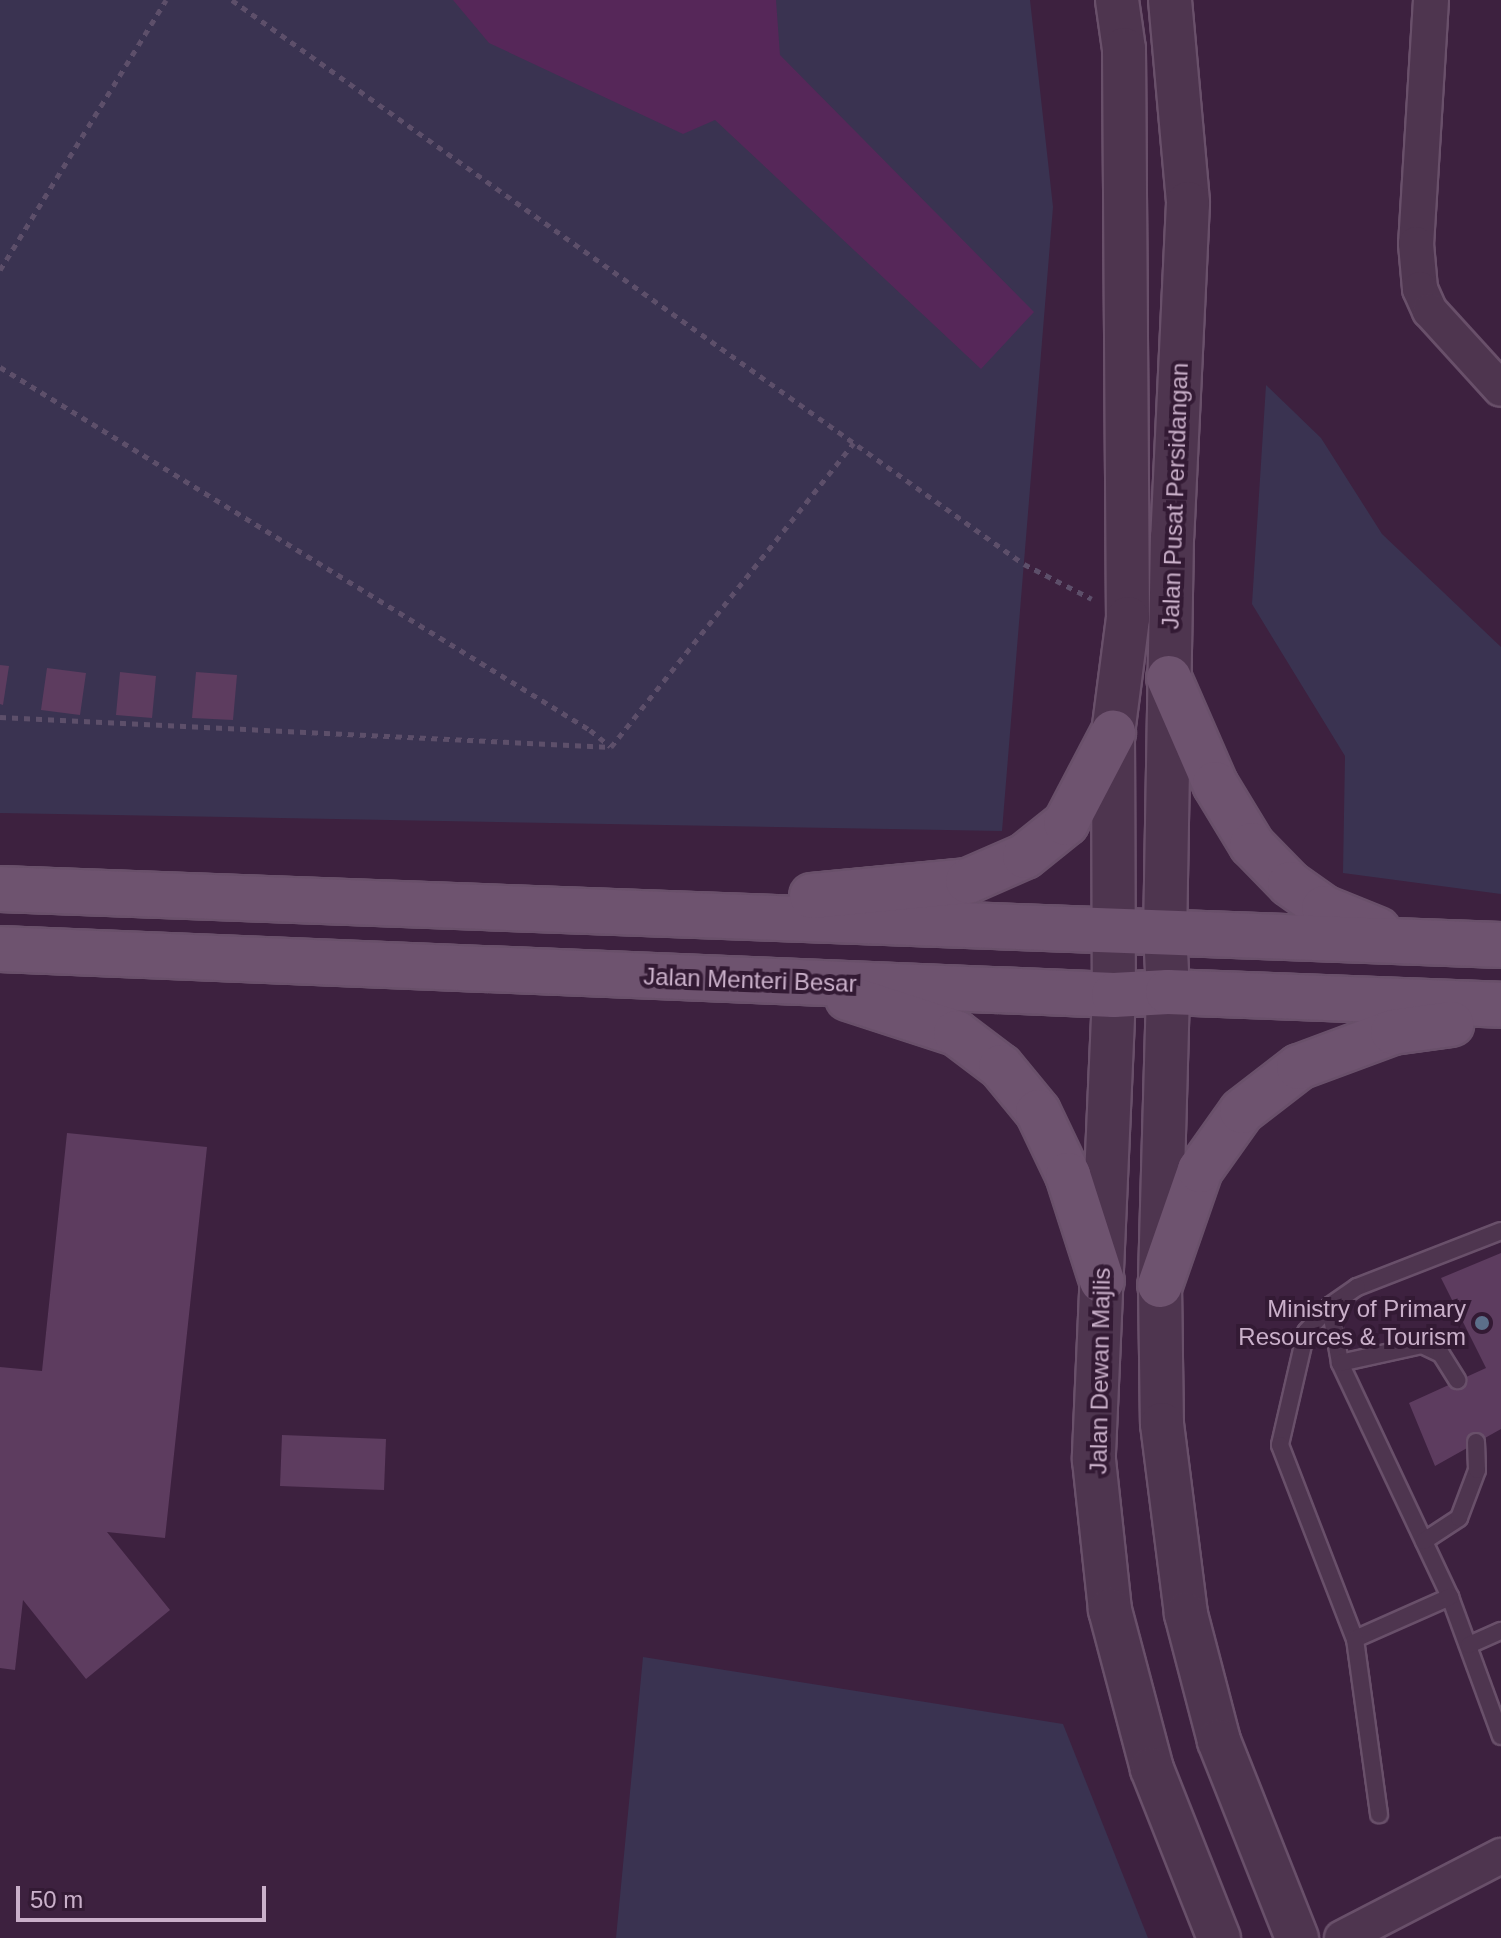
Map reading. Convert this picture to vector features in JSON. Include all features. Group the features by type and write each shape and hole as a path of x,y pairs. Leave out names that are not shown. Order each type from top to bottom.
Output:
{"main road":[{"path":"1169,678 1215,784 1252,845 1290,884 1324,908 1407,942"},
{"path":"674,913 968,881 1025,856 1066,823 1113,733"},
{"path":"0,889 1501,945"},
{"name":"Jalan Menteri Besar","path":"0,949 1114,995 1168,992 1501,1005"},
{"path":"804,982 956,1033 1001,1067 1038,1112 1068,1175 1102,1281"},
{"path":"1160,1285 1200,1170 1242,1111 1299,1067 1393,1032 1501,1017"}],"street":[{"name":"Jalan Pusat Persidangan","path":"1113,930 1113,733 1128,618 1124,49 1117,0"},
{"name":"Jalan Pusat Persidangan","path":"1168,992 1165,932 1172,537 1188,203 1170,0"},
{"path":"1431,0 1416,244 1420,289 1430,311 1501,389"},
{"name":"Jalan Dewan Majlis","path":"1113,930 1114,995 1094,1460 1110,1610 1152,1769 1219,1938"},
{"path":"1168,992 1160,1285 1162,1424 1186,1614 1219,1741 1297,1938"},
{"path":"1342,1938 1501,1856"}],"lane":[{"path":"1379,1814 1355,1639 1280,1445 1306,1332 1330,1306 1357,1287 1501,1231"},
{"path":"1330,1306 1340,1363 1450,1597 1501,1736"},
{"path":"1340,1363 1422,1345 1441,1354 1457,1380"},
{"path":"1424,1541 1459,1518 1477,1470 1476,1442"},
{"path":"1355,1639 1450,1597"},
{"path":"1469,1645 1501,1631"}],"path":[{"path":"0,270 166,0"},
{"path":"232,0 1024,564 1128,618"},
{"path":"0,367 576,721 611,747"},
{"path":"611,747 854,443"},
{"path":"0,717 611,747"}],"shaded area":[{"path":"0,0 1030,0 1053,207 1002,831 0,813"},
{"path":"453,0 776,0 780,55 1034,312 981,369 715,120 683,134 489,43"},
{"path":"1266,385 1321,438 1382,534 1501,647 1501,894 1343,873 1345,756 1252,604"},
{"path":"643,1657 1063,1724 1148,1938 616,1938"}],"building":[{"path":"0,665 9,666 3,705 0,704"},
{"path":"47,668 86,673 80,715 41,710"},
{"path":"120,672 156,676 152,718 116,715"},
{"path":"196,672 237,675 233,720 192,718"},
{"path":"67,1133 207,1147 165,1538 107,1532 170,1610 86,1679 23,1600 15,1670 0,1668 0,1367 42,1371"},
{"name":"Ministry of Primary Resources & Tourism","path":"1501,1253 1501,1429 1435,1466 1409,1403 1486,1368 1441,1278"},
{"path":"282,1435 386,1439 384,1490 280,1486"}],"place":[{"name":"Ministry of Primary Resources & Tourism","path":"1482,1323"}]}
